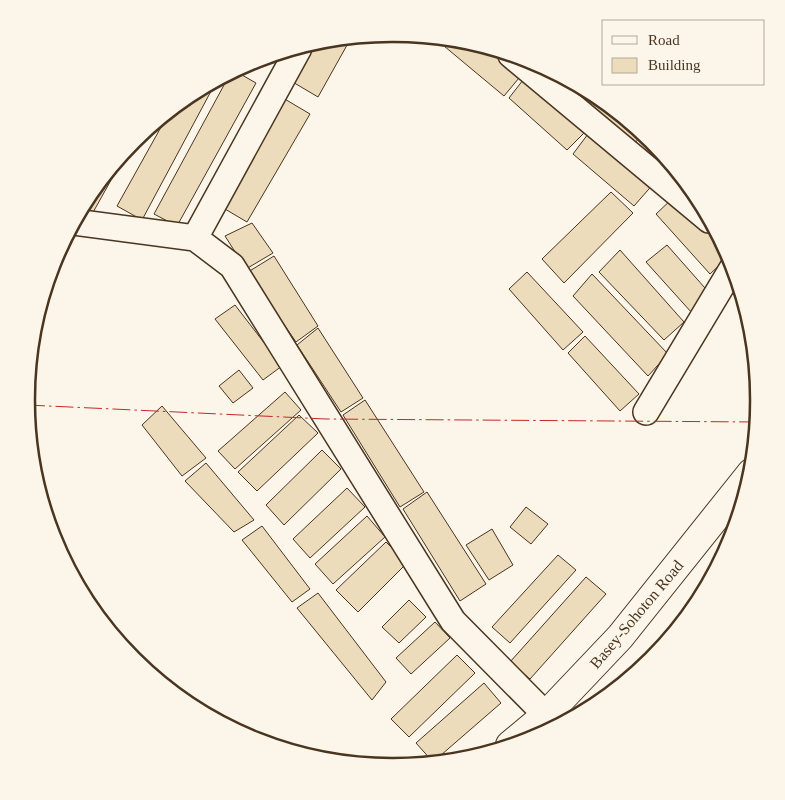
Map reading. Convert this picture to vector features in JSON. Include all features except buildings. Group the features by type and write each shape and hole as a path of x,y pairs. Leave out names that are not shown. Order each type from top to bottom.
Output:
{"main road":[{"name":"Basey-Sohoton Road","path":"527,731 546,715 620,637 739,488"}],"street":[{"path":"195,238 294,57"},
{"path":"529,70 693,206"},
{"path":"82,223 195,238 232,266 453,621 546,715"},
{"path":"646,412 728,276"}],"power":[{"path":"35,405 326,419 749,422"}]}
